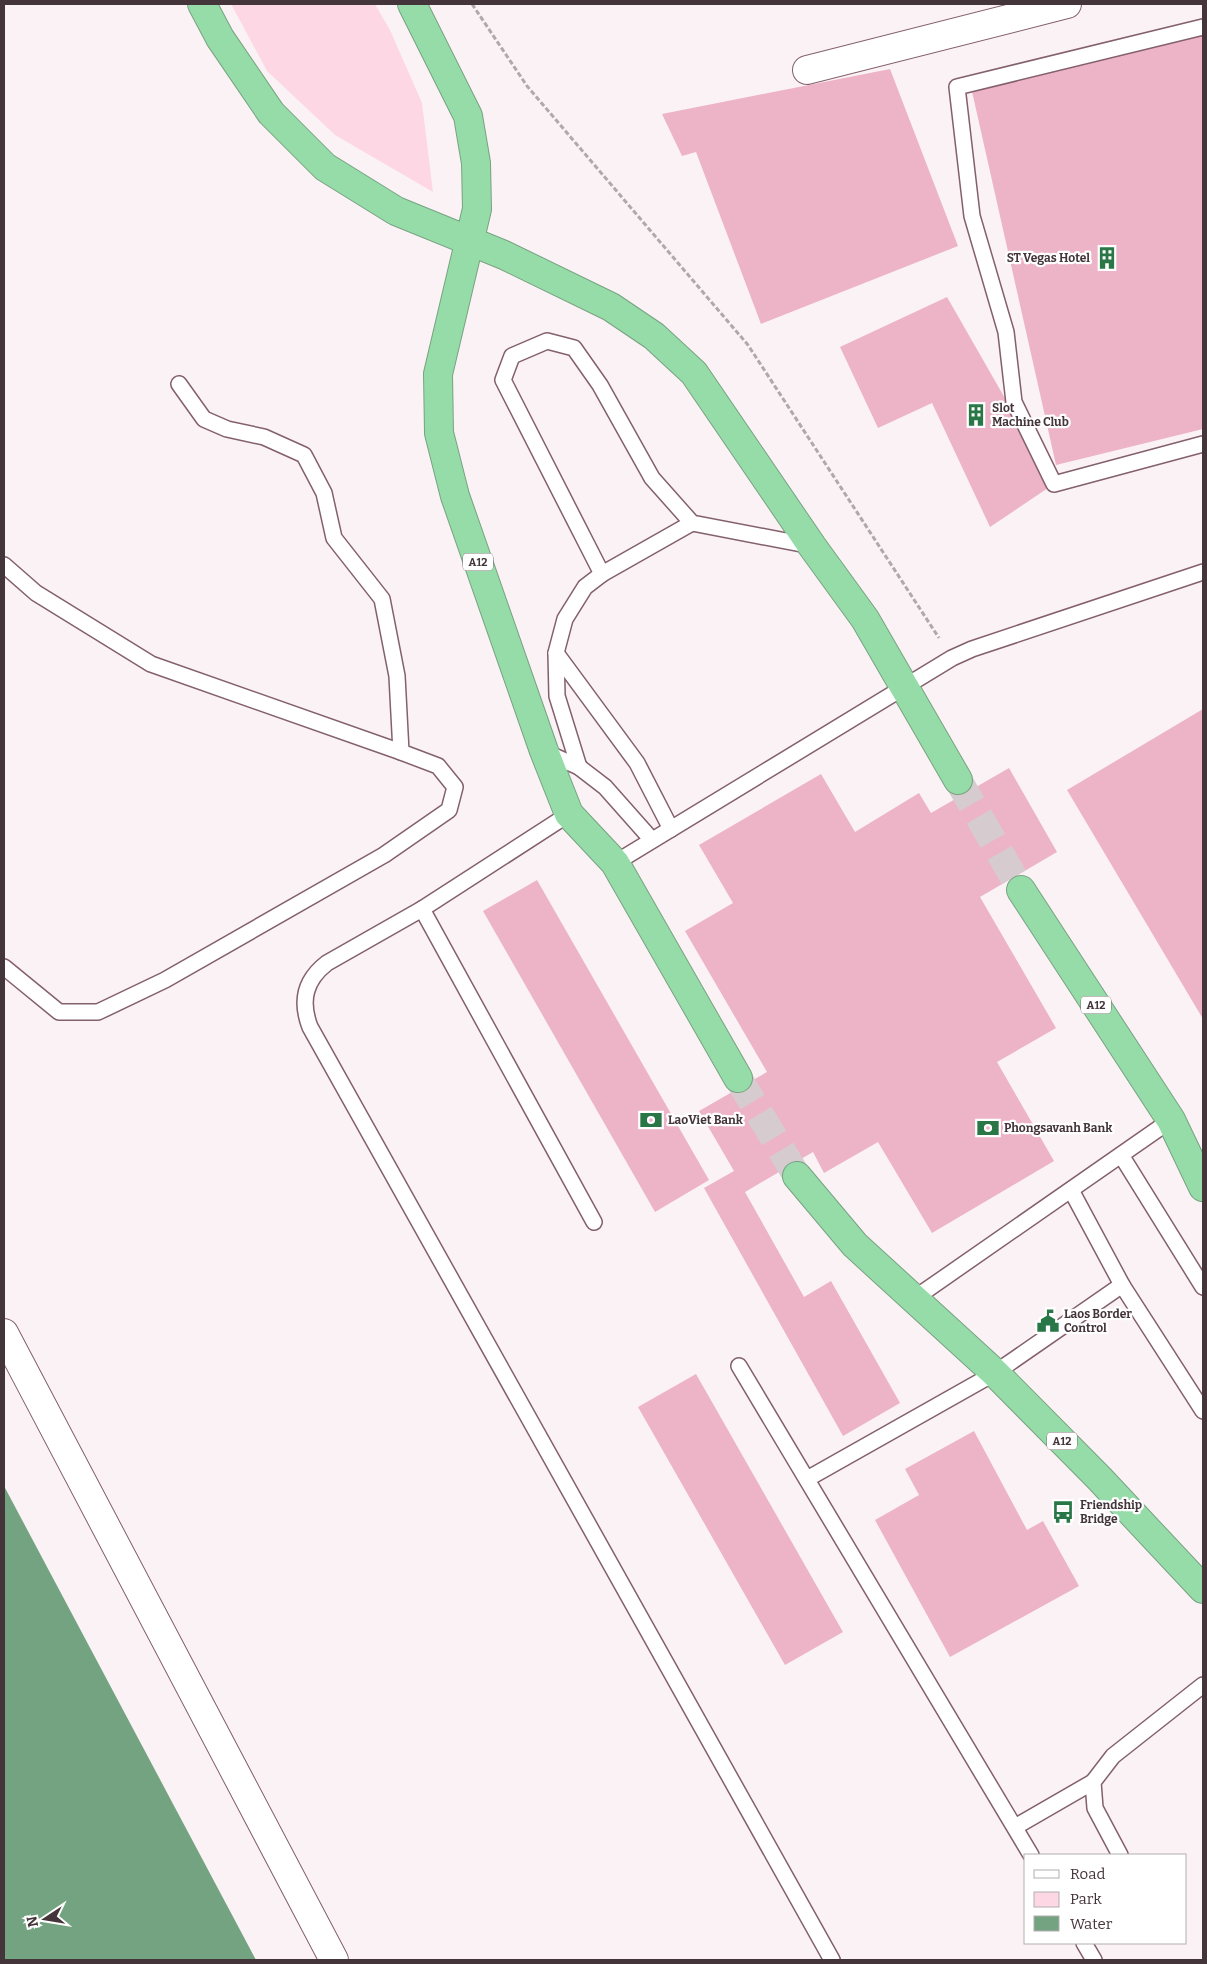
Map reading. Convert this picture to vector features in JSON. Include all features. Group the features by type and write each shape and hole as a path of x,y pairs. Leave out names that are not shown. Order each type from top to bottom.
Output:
{"highway":[{"path":"202,4 220,38 271,113 325,167 396,211 470,241 611,307 654,336 694,374 812,546 865,619 958,780"},
{"name":"A12","path":"412,4 468,116 476,163 477,209 438,374 439,433 455,496 544,751 569,814 615,863 738,1078"},
{"name":"A12","path":"1021,890 1171,1120 1203,1187"},
{"name":"A12","path":"797,1176 855,1245 995,1373 1099,1478 1203,1589"}],"street":[{"path":"807,70 1067,4"},
{"path":"4,1333 334,1960"}],"lane":[{"path":"1203,26 957,87 972,216 1006,332 1014,402 1054,484 1203,444"},
{"path":"602,574 503,380 512,356 547,341 574,348 600,385 652,478 692,523 812,546"},
{"path":"179,384 204,420 227,429 264,437 304,455 324,493 334,538 382,600 397,676 401,752"},
{"path":"579,767 557,696 556,653 565,619 585,587 602,574 692,523"},
{"path":"4,565 36,593 150,664 438,766 455,787 449,810 384,855 165,980 98,1012 60,1012 4,967"},
{"path":"615,863 952,658 972,649 1203,572"},
{"path":"556,653 637,763 671,829"},
{"path":"544,751 579,767 605,787 652,840"},
{"path":"569,814 422,908 316,972 308,985 304,999 304,1014 832,1960"},
{"path":"422,908 594,1222"},
{"path":"915,1298 1171,1120"},
{"path":"1121,1155 1203,1287"},
{"path":"1071,1190 1122,1285 1203,1411"},
{"path":"807,1479 995,1373 1122,1285"},
{"path":"739,1366 1030,1854"},
{"path":"1015,1827 1093,1782 1113,1756 1203,1685"},
{"path":"1093,1782 1095,1808 1119,1854"},
{"path":"1085,1944 1094,1960"}],"path":[{"path":"472,4 527,86 748,345 952,658"}],"green space":[{"path":"231,4 375,4 390,30 422,103 433,192 335,135 267,71"}],"water":[{"path":"4,1486 256,1960 4,1960"}],"building":[{"name":"ST Vegas Hotel","path":"1203,26 1203,429 1056,465 971,87"},
{"path":"890,69 958,246 761,324 696,152 682,156 662,114"},
{"name":"Slot Machine Club","path":"947,297 1054,484 990,527 932,403 878,428 840,347"},
{"path":"1203,709 1203,1019 1067,790"},
{"path":"1009,768 1057,852 980,897 1056,1028 997,1062 1054,1161 932,1233 878,1142 824,1173 813,1152 745,1192 804,1297 831,1281 900,1403 843,1436 704,1188 734,1171 699,1111 767,1072 685,931 733,903 699,845 821,774 855,832 919,793 931,813"},
{"path":"537,880 709,1180 655,1212 483,911"},
{"path":"696,1374 843,1632 785,1665 638,1407"},
{"path":"974,1431 1027,1530 1043,1521 1079,1586 950,1657 875,1520 919,1495 905,1469"}],"tunnel":[{"path":"958,780 1021,890"},
{"path":"738,1078 797,1176"}],"place":[{"name":"ST Vegas Hotel","path":"1107,258"},
{"name":"Slot Machine Club","path":"976,415"},
{"name":"LaoViet Bank","path":"651,1120"},
{"name":"Phongsavanh Bank","path":"988,1128"},
{"name":"Laos Border Control","path":"1048,1321"},
{"name":"Friendship Bridge","path":"1063,1512"}]}
